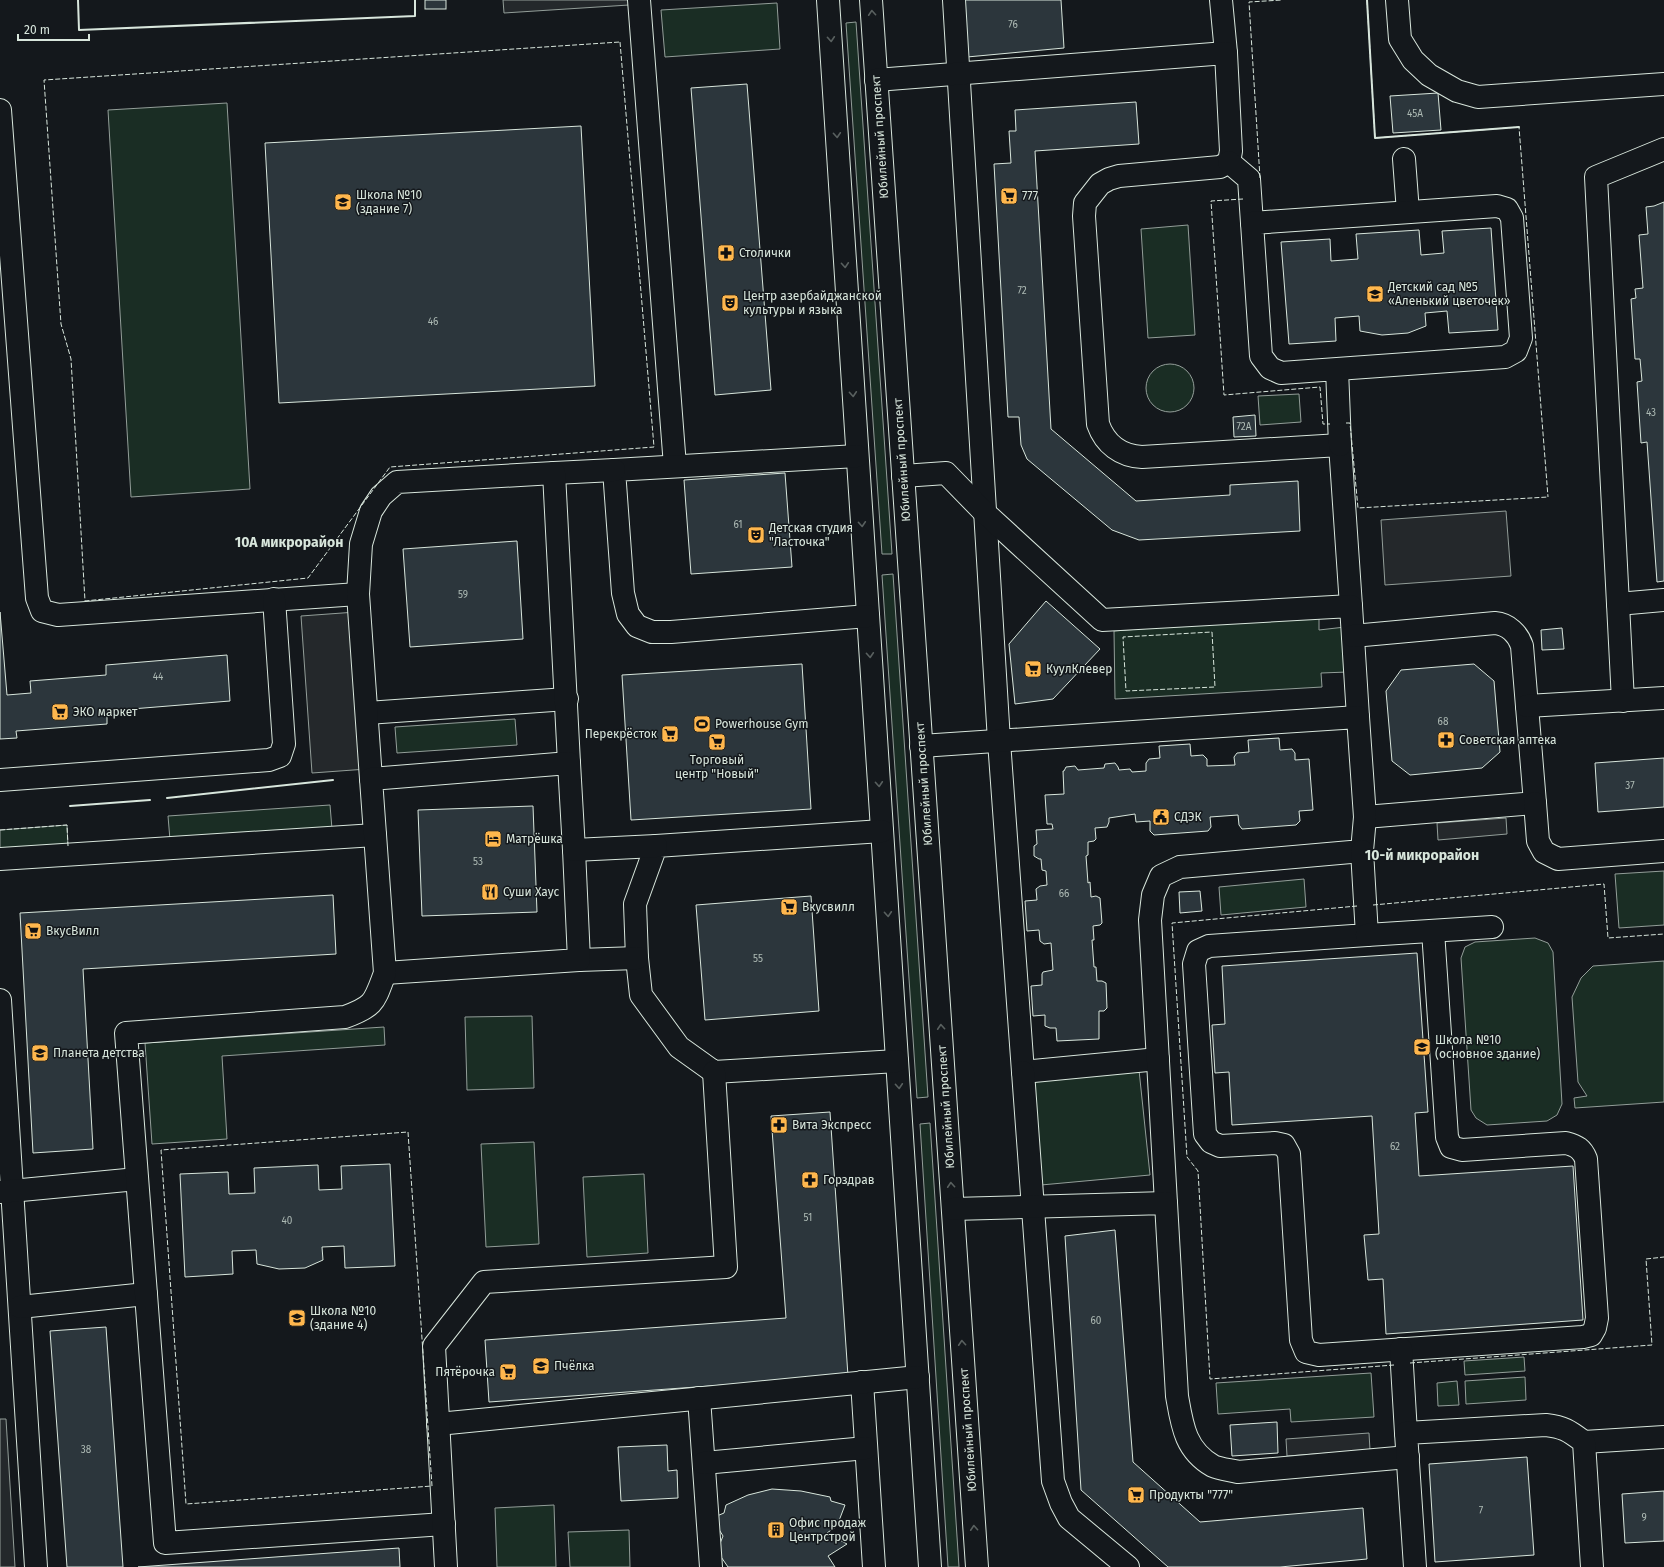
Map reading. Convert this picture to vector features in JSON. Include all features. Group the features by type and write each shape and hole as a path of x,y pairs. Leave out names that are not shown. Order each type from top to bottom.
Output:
{"street":[{"path":"639,0 675,466"},
{"path":"828,0 930,1567"},
{"name":"Юбилейный проспект","path":"871,0 977,1567"},
{"path":"954,0 999,741 1053,1481 1061,1503 1069,1518 1128,1567"},
{"path":"1222,0 1231,151 1229,162"},
{"path":"1397,0 1400,39 1413,60 1429,75 1457,92 1478,97 1664,84"},
{"path":"876,80 1226,54"},
{"path":"0,110 9,334 37,598 42,611 58,615 358,594"},
{"path":"1623,701 1596,177 1664,149"},
{"path":"1404,159 1408,212"},
{"path":"1229,162 1249,179 1261,356 1270,368 1282,373 1505,357 1516,351 1521,338 1512,218 1507,210 1496,206 1252,223"},
{"path":"1229,162 1220,167 1119,176 1100,184 1085,203 1084,216 1098,424 1107,441 1119,451 1130,456 1142,457 1340,445"},
{"path":"1337,369 1340,445 1365,817 1362,851 1367,935"},
{"path":"444,1524 165,1543 126,1033 345,1017 360,1012 374,1001 385,973 358,594 361,544 367,507 397,482 858,456"},
{"path":"614,470 623,593 628,614 637,626 652,632 670,632 868,616"},
{"path":"554,473 567,699 579,960"},
{"path":"903,476 946,473 984,512 1102,620 1351,606"},
{"path":"0,780 269,760 280,756 284,744 274,600"},
{"path":"1618,604 1664,600"},
{"path":"1353,636 1500,624 1506,626 1516,634 1522,646 1538,842 1544,852 1558,859 1664,851"},
{"path":"1527,706 1664,698"},
{"path":"366,713 567,699"},
{"path":"921,746 1358,717"},
{"path":"371,779 570,763"},
{"path":"1365,817 1535,802"},
{"path":"574,850 882,831"},
{"path":"0,859 375,836"},
{"path":"656,846 636,904 637,958 641,995 680,1047 714,1072 897,1061"},
{"path":"1362,851 1180,868 1161,876 1153,895 1150,920 1177,1396 1182,1423 1188,1442 1199,1455 1214,1466 1238,1472 1408,1457"},
{"path":"1433,931 1447,1137 1451,1147 1462,1150 1566,1143 1583,1151 1586,1159 1597,1318 1595,1328 1591,1335 1583,1337 1319,1355 1306,1352 1301,1340 1289,1154 1284,1145 1275,1143 1220,1146 1211,1142 1205,1134 1194,964 1198,951 1208,946 1492,927"},
{"path":"385,973 579,960 637,958"},
{"path":"0,1000 6,1191 20,1307 36,1567"},
{"path":"1023,1072 1158,1059"},
{"path":"446,1567 434,1346 484,1282 726,1267 714,1072"},
{"path":"6,1191 137,1179"},
{"path":"953,1209 1166,1204"},
{"path":"20,1307 146,1294"},
{"path":"1401,1349 1415,1567"},
{"path":"438,1424 918,1376"},
{"path":"862,1382 874,1567"},
{"path":"699,1398 711,1567"},
{"path":"1406,1433 1546,1425 1559,1426 1568,1430 1584,1442 1664,1437"},
{"path":"1584,1442 1592,1567"},
{"path":"704,1463 866,1448"}],"green space":[{"path":"777,3 780,49 665,57 661,10"},
{"path":"856,22 892,554 882,554 846,23"},
{"path":"227,103 250,489 131,497 108,110"},
{"path":"1188,225 1195,335 1148,338 1141,229"},
{"path":"1170,364 1179,366 1187,371 1192,379 1194,388 1192,397 1187,405 1179,410 1170,412 1161,410 1153,405 1148,397 1146,388 1148,379 1153,371 1161,366"},
{"path":"1299,394 1301,422 1260,425 1258,396"},
{"path":"893,574 928,1097 917,1098 882,575"},
{"path":"1319,615 1319,630 1345,627 1348,672 1321,673 1322,687 1115,699 1114,631"},
{"path":"515,719 517,745 397,753 395,727"},
{"path":"330,805 332,829 170,840 168,816"},
{"path":"67,825 68,847 0,852 0,830"},
{"path":"1664,871 1664,925 1619,928 1615,874"},
{"path":"1304,879 1306,907 1221,915 1219,887"},
{"path":"1535,938 1548,943 1553,952 1562,1104 1557,1115 1547,1121 1487,1125 1476,1118 1471,1110 1461,958 1465,947 1475,942"},
{"path":"1664,961 1664,1102 1575,1108 1574,1098 1587,1096 1578,1082 1572,997 1581,978 1593,966"},
{"path":"532,1016 534,1088 467,1090 465,1017"},
{"path":"384,1027 385,1045 222,1056 227,1139 152,1144 145,1043"},
{"path":"1139,1070 1150,1175 1041,1185 1032,1080"},
{"path":"930,1123 959,1567 948,1567 920,1124"},
{"path":"534,1142 539,1244 486,1247 481,1144"},
{"path":"644,1174 648,1253 587,1257 583,1177"},
{"path":"1524,1357 1525,1371 1465,1375 1464,1361"},
{"path":"1371,1373 1374,1417 1291,1422 1290,1409 1218,1414 1216,1383"},
{"path":"1525,1377 1526,1400 1466,1404 1465,1381"},
{"path":"1457,1381 1459,1405 1438,1406 1437,1383"},
{"path":"554,1505 556,1567 497,1567 495,1508"},
{"path":"629,1530 630,1567 570,1567 568,1532"}],"shaded area":[{"path":"503,0 629,0 629,5 504,13"},
{"path":"1506,511 1511,576 1385,585 1381,520"},
{"path":"356,612 367,769 312,773 301,616"},
{"path":"1506,818 1507,834 1438,840 1437,823"},
{"path":"0,1419 6,1419 15,1567 0,1567"},
{"path":"1369,1433 1370,1450 1287,1456 1286,1439"}],"building":[{"path":"425,0 446,0 446,9 425,9"},
{"path":"963,0 1061,0 1064,48 967,57"},
{"path":"747,84 771,390 715,395 691,88"},
{"path":"1438,93 1441,130 1393,133 1390,96"},
{"path":"1136,102 1139,144 1035,151 1051,429 1136,501 1230,495 1230,485 1298,481 1300,531 1139,540 1112,530 1027,459 1021,445 1019,417 1008,417 994,164 1011,163 1009,131 1016,131 1015,110"},
{"path":"581,126 595,386 279,403 265,143"},
{"path":"1664,202 1664,581 1657,582 1647,442 1641,443 1637,382 1642,381 1640,359 1635,359 1631,299 1636,298 1635,289 1643,288 1639,235 1648,234 1646,207"},
{"path":"1491,228 1498,330 1449,333 1447,311 1425,313 1426,326 1408,333 1382,335 1360,331 1359,316 1335,318 1336,341 1289,344 1281,242 1330,239 1331,261 1358,259 1356,234 1419,230 1421,255 1444,253 1442,231"},
{"path":"1255,415 1256,436 1234,437 1233,417"},
{"path":"785,473 792,567 691,574 684,480"},
{"path":"517,541 523,639 410,647 403,549"},
{"path":"1046,601 1100,649 1053,699 1015,704 1009,644"},
{"path":"0,612 7,695 31,693 30,681 106,675 106,665 227,655 230,701 107,711 107,724 16,731 17,738 0,739"},
{"path":"1562,628 1564,649 1542,650 1541,630"},
{"name":"Торговый центр \"Новый\"","path":"802,664 811,809 631,820 622,675"},
{"path":"1474,664 1494,681 1500,752 1482,768 1410,775 1392,761 1386,691 1401,670"},
{"path":"1279,738 1280,750 1292,749 1295,753 1295,760 1309,759 1313,810 1299,811 1300,821 1296,825 1242,829 1239,825 1238,815 1210,817 1211,827 1208,831 1154,835 1150,831 1150,821 1136,822 1135,814 1109,818 1107,827 1095,828 1096,839 1088,842 1088,855 1086,856 1088,883 1090,882 1091,897 1096,896 1100,898 1102,923 1100,925 1093,926 1094,940 1092,940 1094,967 1096,967 1097,981 1106,983 1107,1008 1104,1011 1099,1011 1099,1039 1057,1041 1056,1028 1045,1026 1045,1015 1033,1016 1031,986 1042,985 1043,972 1053,970 1051,943 1044,944 1040,941 1039,930 1027,931 1025,901 1037,900 1036,889 1040,886 1047,885 1046,871 1042,870 1041,859 1034,856 1034,846 1037,844 1036,830 1053,829 1052,824 1047,824 1045,795 1064,794 1063,771 1066,767 1075,766 1078,770 1104,768 1105,764 1115,763 1119,770 1130,769 1132,772 1146,771 1146,763 1149,759 1160,758 1159,746 1190,744 1191,756 1203,755 1207,759 1207,766 1235,765 1234,757 1237,753 1249,752 1248,740"},
{"path":"1664,758 1664,807 1598,812 1595,763"},
{"path":"533,806 537,912 422,916 418,810"},
{"path":"1200,891 1202,911 1180,913 1179,892"},
{"path":"333,895 336,954 83,969 93,1149 33,1153 20,913"},
{"path":"811,896 819,1011 705,1020 696,905"},
{"path":"1417,953 1428,1112 1415,1113 1419,1176 1573,1166 1583,1320 1386,1334 1383,1279 1368,1280 1364,1235 1379,1234 1372,1116 1232,1125 1229,1072 1215,1073 1212,1025 1225,1024 1222,966"},
{"path":"830,1112 848,1376 489,1402 485,1340 786,1318 771,1116"},
{"path":"390,1164 395,1266 345,1268 344,1246 322,1247 323,1260 305,1268 279,1269 257,1264 256,1250 232,1251 233,1274 185,1277 180,1174 228,1172 229,1194 255,1193 254,1168 318,1165 319,1190 342,1189 341,1166"},
{"path":"1115,1230 1133,1462 1200,1522 1363,1508 1367,1559 1280,1567 1168,1567 1081,1490 1065,1236"},
{"path":"106,1327 123,1567 67,1567 50,1331"},
{"path":"1277,1422 1278,1453 1232,1456 1230,1425"},
{"path":"667,1445 668,1471 677,1470 678,1498 621,1501 618,1447"},
{"path":"1527,1457 1534,1555 1435,1562 1429,1464"},
{"name":"Офис продаж Центрстрой","path":"772,1489 801,1491 830,1497 831,1501 845,1505 837,1526 827,1533 847,1544 828,1556 835,1567 728,1567 717,1551 723,1536 712,1518 724,1513 726,1505 748,1495"},
{"path":"1664,1491 1664,1541 1625,1543 1622,1494"},
{"path":"399,1548 400,1567 138,1567"}],"fence":[{"path":"1260,178 1249,2 1282,0"},
{"path":"1367,0 1375,138 1519,127 1548,497"},
{"path":"620,42 654,447 390,467 308,578 85,601 71,359 61,324 44,80 620,42"},
{"path":"1243,199 1211,201 1224,395 1320,387 1323,424 1330,424"},
{"path":"1346,423 1350,423 1358,508 1548,497"},
{"path":"1212,632 1215,687 1126,691 1123,637 1212,632"},
{"path":"0,830 67,825 68,846"},
{"path":"1373,905 1604,884 1608,938 1664,934"},
{"path":"1357,906 1172,923 1187,1157 1198,1171 1210,1379 1394,1365"},
{"path":"408,1132 432,1486 186,1504 161,1150 408,1132"},
{"path":"1410,1363 1652,1345 1646,1259 1664,1257"}],"wall":[{"path":"78,0 79,30 415,16 415,0"},
{"path":"1367,0 1375,138 1519,127"},
{"path":"167,798 333,780"},
{"path":"70,806 150,800"}],"place":[{"name":"777","path":"1009,196"},
{"name":"Школа №10 (здание 7)","path":"343,202"},
{"name":"Столички","path":"726,253"},
{"name":"Детский сад №5 «Аленький цветочек»","path":"1375,294"},
{"name":"Центр азербайджанской культуры и языка","path":"730,303"},
{"name":"Детская студия \"Ласточка\"","path":"756,535"},
{"name":"КуулКлевер","path":"1033,669"},
{"name":"ЭКО маркет","path":"60,712"},
{"name":"Powerhouse Gym","path":"702,724"},
{"name":"Перекрёсток","path":"670,734"},
{"name":"Советская аптека","path":"1446,740"},
{"name":"Торговый центр \"Новый\"","path":"717,742"},
{"name":"СДЭК","path":"1161,817"},
{"name":"Матрёшка","path":"493,839"},
{"name":"Суши Хаус","path":"490,892"},
{"name":"Вкусвилл","path":"789,907"},
{"name":"ВкусВилл","path":"33,931"},
{"name":"Школа №10 (основное здание)","path":"1422,1047"},
{"name":"Планета детства","path":"40,1053"},
{"name":"Вита Экспресс","path":"779,1125"},
{"name":"Горздрав","path":"810,1180"},
{"name":"Школа №10 (здание 4)","path":"297,1318"},
{"name":"Пчёлка","path":"541,1366"},
{"name":"Пятёрочка","path":"508,1372"},
{"name":"Продукты \"777\"","path":"1136,1495"},
{"name":"Офис продаж Центрстрой","path":"776,1530"}],"district":[{"name":"10А микрорайон","path":"289,542"},
{"name":"10-й микрорайон","path":"1422,855"}]}
